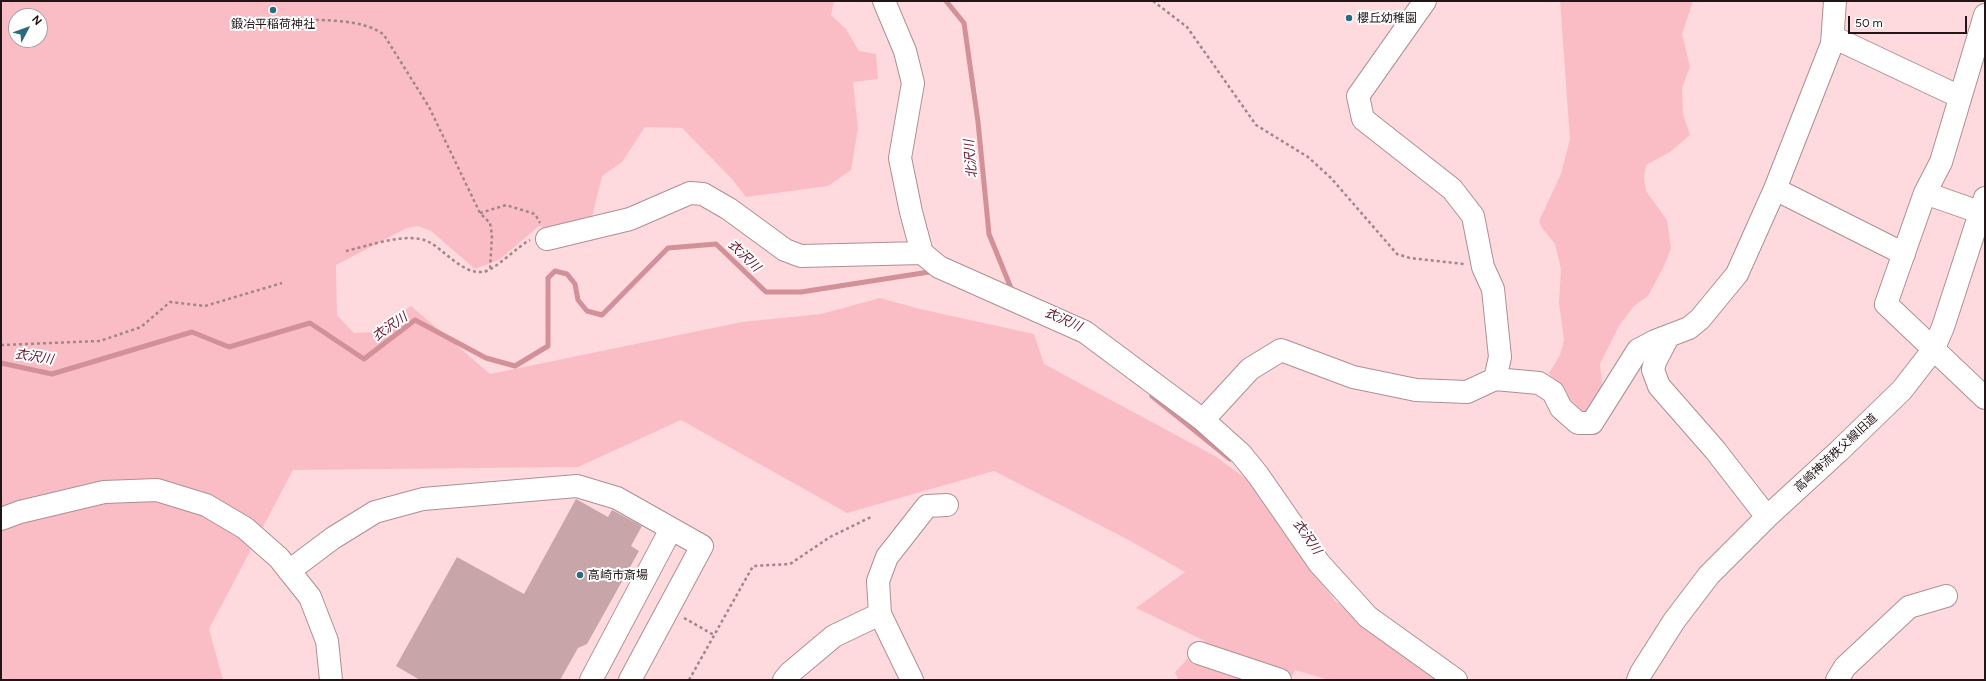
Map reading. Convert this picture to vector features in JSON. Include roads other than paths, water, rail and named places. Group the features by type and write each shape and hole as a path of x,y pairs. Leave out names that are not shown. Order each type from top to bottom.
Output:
{"street":[{"path":"884,1 905,51 914,83 900,158 910,212 922,253 939,267 1085,332 1203,420 1241,454 1258,475 1319,563 1368,617 1456,680"},
{"path":"1425,1 1358,96 1363,119 1452,189 1473,216 1483,266 1493,289 1500,357 1495,379"},
{"path":"1203,420 1250,369 1281,350 1353,377 1416,390 1467,392 1495,379 1539,383 1552,392 1561,408 1578,423 1592,423 1638,350 1655,341 1689,328 1700,319 1737,274 1775,189 1832,44 1835,1"},
{"path":"1985,15 1941,162 1925,193 1886,304 1932,350 1985,398"},
{"path":"1833,38 1960,98"},
{"path":"1775,189 1904,254"},
{"path":"548,239 630,219 690,193 703,194 729,209 785,250 801,256 922,253"},
{"path":"1925,193 1984,208"},
{"name":"高崎神流秩父線旧道","path":"1638,680 1674,621 1709,575 1767,517 1840,452 1902,390 1932,350 1943,327 1984,208"},
{"path":"1668,337 1655,362 1653,370 1659,386 1715,450 1767,517"},
{"path":"289,571 333,538 375,512 423,499 577,486 617,498 702,546 630,680"},
{"path":"1,519 20,512 104,492 157,490 206,505 245,528 279,558 310,597 327,641 331,680"},
{"path":"912,680 880,614 878,582 888,556 927,506 947,505"},
{"path":"591,680 672,529"},
{"path":"1837,680 1845,667 1909,607 1946,596"},
{"path":"797,675 834,636 880,614"},
{"path":"1199,653 1280,680"}],"waterway":[{"name":"北沢川","path":"946,1 964,23 978,122 989,234 1013,293"},
{"name":"衣沢川","path":"1,363 52,374 192,332 229,347 310,323 364,359 415,320 486,358 515,366 548,346 548,278 555,271 567,274 575,284 578,300 587,311 602,315 668,248 716,244 766,292 801,292 929,272 934,274"},
{"name":"衣沢川","path":"1152,396 1230,459"}],"place":[{"name":"鍛冶平稲荷神社","path":"273,10"},
{"name":"櫻丘幼稚園","path":"1349,18"},
{"name":"高崎市斎場","path":"580,575"}]}
